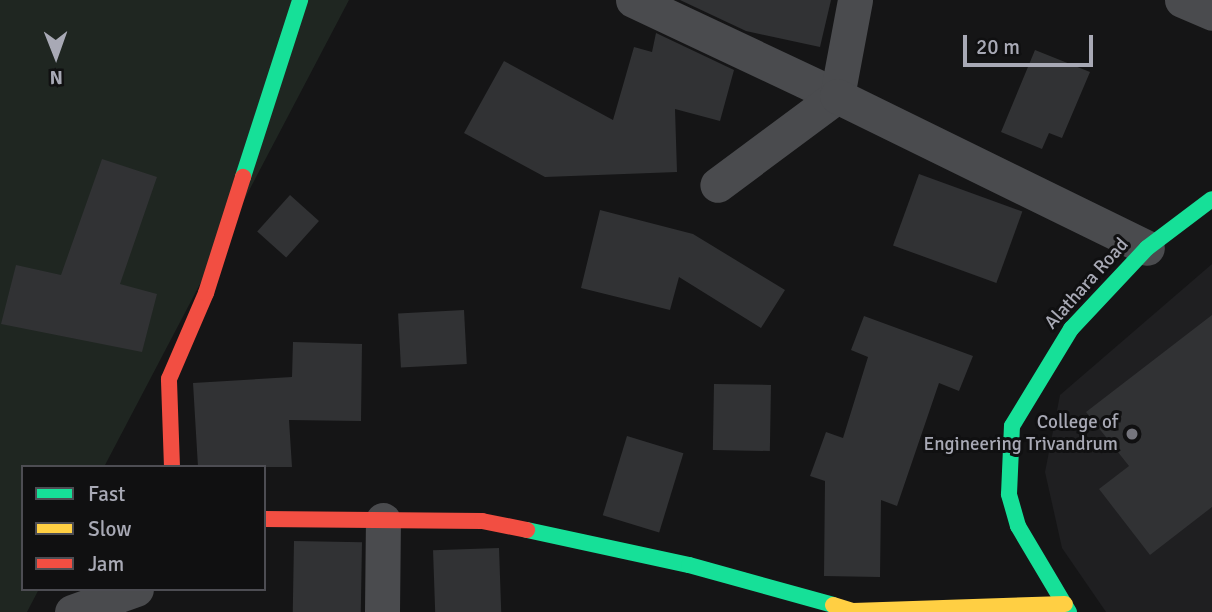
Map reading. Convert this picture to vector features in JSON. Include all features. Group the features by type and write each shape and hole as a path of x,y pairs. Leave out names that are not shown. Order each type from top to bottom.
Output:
{"street":[{"path":"172,465 169,379 206,293 300,0"},
{"path":"633,0 837,96 1147,248"},
{"path":"717,185 837,96 855,0"},
{"path":"1182,0 1212,13"},
{"name":"Alathara Road","path":"1067,608 1018,526 1009,494 1012,426 1071,329 1147,248 1212,199"},
{"path":"266,519 482,521 689,565 853,611 1067,608"},
{"path":"382,612 383,520"},
{"path":"72,612 130,591"}],"shaded area":[{"path":"0,0 349,0 105,465 21,465 21,591 38,591 27,612 0,612"},
{"name":"College of Engineering Trivandrum","path":"1212,264 1212,612 1106,612 1062,548 1045,472 1060,395"}],"building":[{"path":"680,0 831,0 820,47 746,31"},
{"path":"656,33 734,70 720,121 675,109 677,172 545,177 464,133 504,61 613,120 634,47 652,52"},
{"path":"1035,50 1090,72 1062,138 1049,133 1042,149 1001,132"},
{"path":"102,159 157,177 120,284 157,294 142,352 1,324 16,265 61,275"},
{"path":"919,174 1022,212 996,283 893,245"},
{"path":"290,195 319,221 286,258 257,231"},
{"path":"600,210 693,234 785,290 761,328 679,277 670,310 581,288"},
{"path":"464,310 467,364 401,367 398,313"},
{"path":"1212,315 1212,507 1150,555 1099,489 1129,466 1086,412"},
{"path":"864,316 973,356 959,391 939,383 897,506 881,500 880,577 824,576 825,481 810,476 826,432 843,438 868,357 851,350"},
{"path":"293,342 362,344 361,421 289,420 292,467 198,465 193,383 292,377"},
{"path":"714,384 771,385 770,451 713,450"},
{"path":"627,436 683,453 659,533 603,515"},
{"path":"294,541 362,542 361,612 293,612"},
{"path":"499,548 501,612 435,612 433,550"}],"traffic: fast":[{"path":"243,177 300,0"},
{"path":"1069,612 1018,526 1009,494 1012,426 1071,329 1147,248 1212,199"},
{"path":"527,530 689,565 833,605"}],"traffic: slow":[{"path":"833,605 853,611 1065,604"}],"traffic: jam":[{"path":"172,465 169,379 206,293 243,177"},
{"path":"266,519 482,521 527,530"}],"place":[{"name":"College of Engineering Trivandrum","path":"1132,434"}]}
